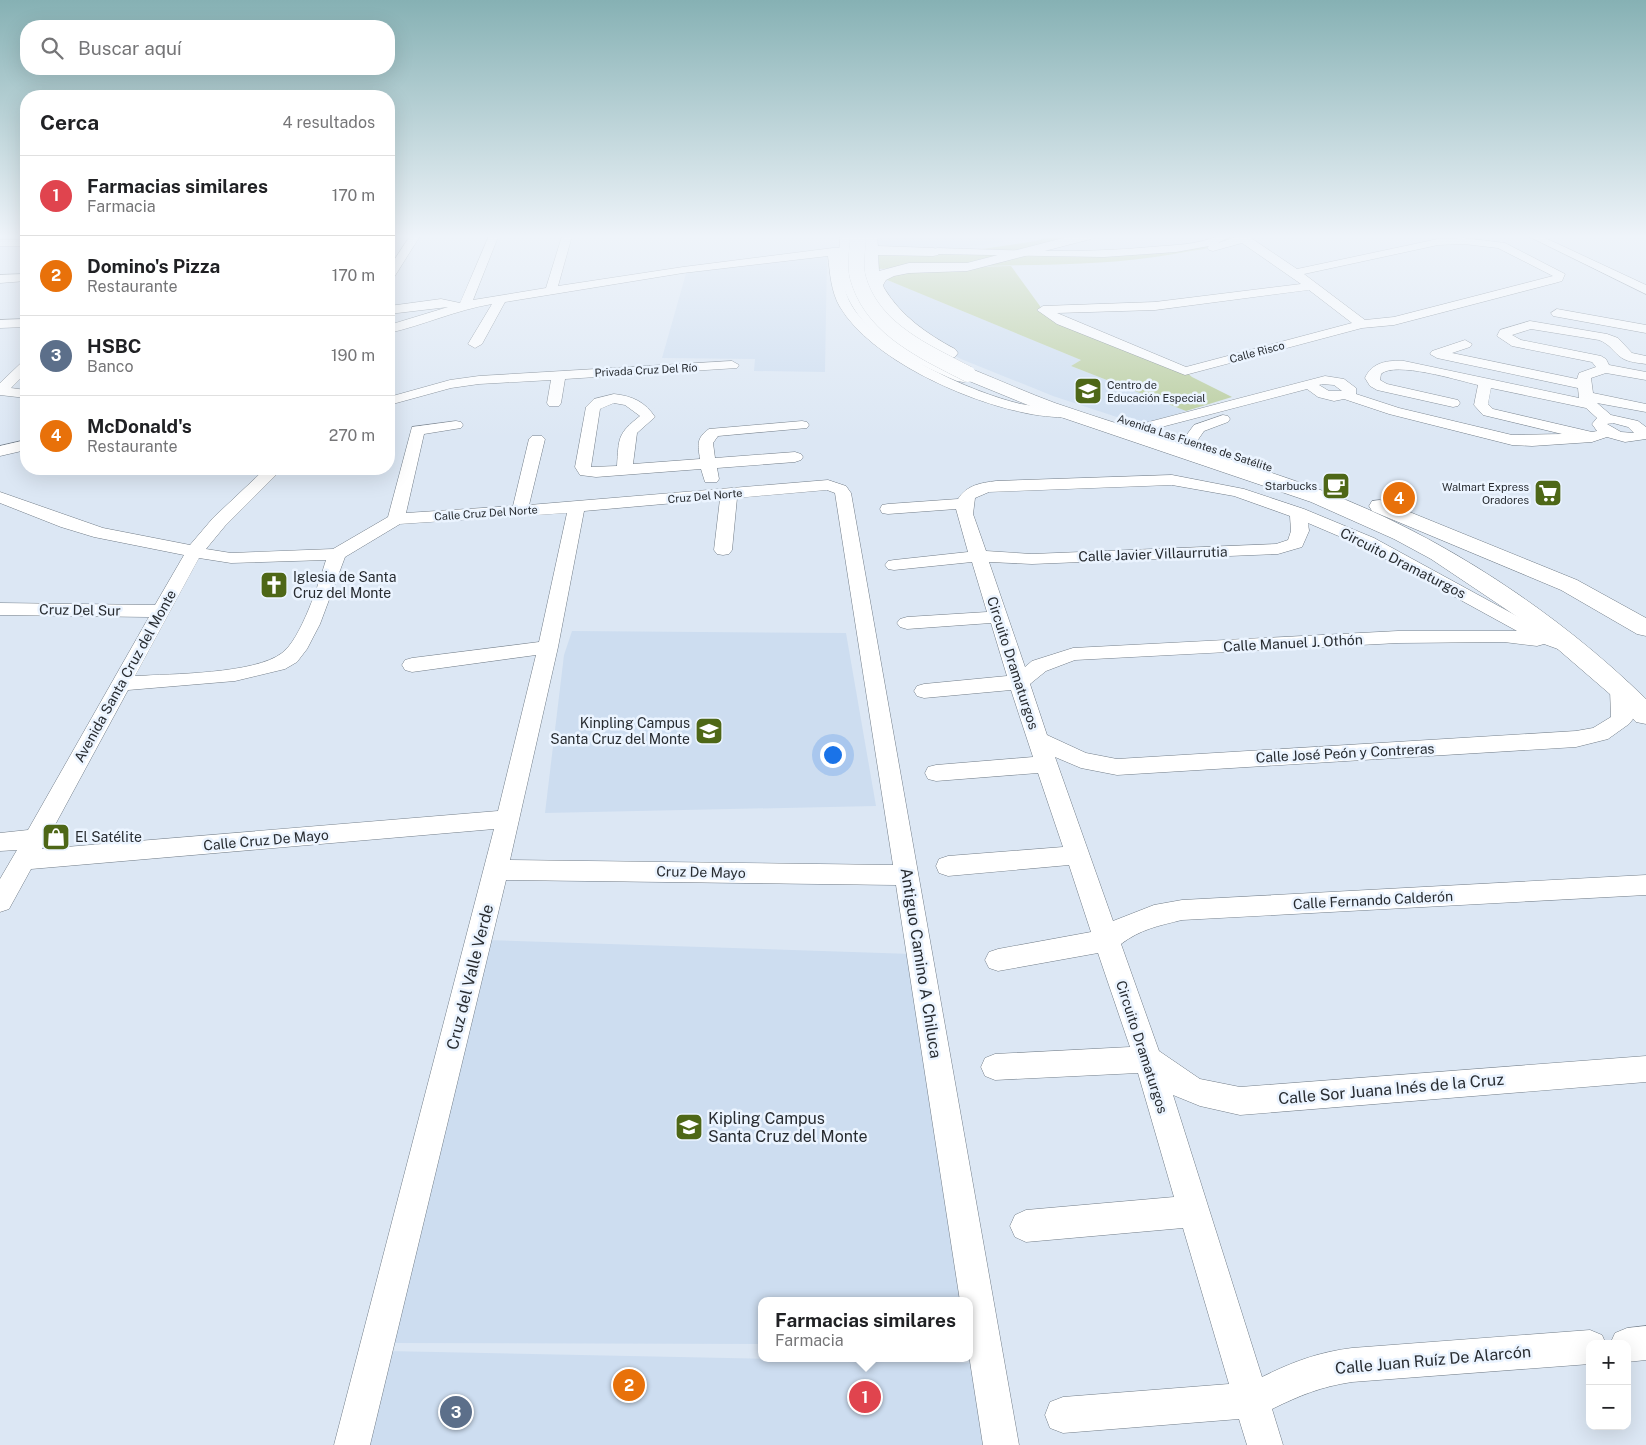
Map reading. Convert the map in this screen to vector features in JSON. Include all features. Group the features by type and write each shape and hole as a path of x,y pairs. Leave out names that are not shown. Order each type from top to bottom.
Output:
{"main road":[{"path":"858,303 878,327 936,367 997,391 1050,401"},
{"name":"Avenida Las Fuentes de Satélite","path":"870,303 893,329 912,344 977,376 1050,401 1190,441 1401,513 1569,585"},
{"path":"887,303 910,327 930,342 1050,401"},
{"name":"Avenida Las Fuentes de Satélite","path":"1050,401 1079,415 1320,497 1360,514 1440,554 1522,608"},
{"path":"1522,608 1512,588 1519,581 1536,578 1569,585 1646,628"},
{"name":"Circuito Dramaturgos","path":"1522,608 1620,689 1646,716"}],"street":[{"path":"395,310 439,303"},
{"path":"447,303 465,305 474,303"},
{"path":"475,344 498,303"},
{"name":"Avenida Las Fuentes de Satélite","path":"845,303 869,334 944,381 975,394 1020,408 1079,415"},
{"name":"Calle Risco","path":"1175,303 1155,306 1043,310 1060,322 1185,371 1362,324 1394,321 1461,303"},
{"path":"1334,303 1362,324"},
{"path":"395,327 446,314 465,305"},
{"path":"1557,313 1646,329"},
{"path":"0,324 20,323"},
{"path":"1603,368 1602,362 1596,359 1518,342 1504,336 1505,333 1522,327 1541,325 1602,337 1613,341 1627,356 1646,360"},
{"path":"1466,344 1438,354 1586,395 1646,408"},
{"path":"1453,403 1382,387 1375,383 1372,378 1374,372 1381,367 1391,364 1404,364 1485,382 1586,395"},
{"name":"Privada Cruz Del Río","path":"395,399 450,384 479,380 732,365"},
{"path":"1646,376 1603,368 1591,371 1584,376 1586,395 1608,426 1629,438 1646,443"},
{"path":"0,391 20,372"},
{"path":"554,403 559,374"},
{"path":"1485,382 1481,405 1488,412 1592,437"},
{"path":"1374,405 1382,387"},
{"path":"1146,427 1317,388 1334,396 1346,395 1374,405 1512,440 1541,441 1592,437 1608,426"},
{"path":"1190,441 1193,432 1197,428 1208,423 1299,396 1317,388"},
{"path":"0,391 20,393"},
{"path":"625,470 627,438 630,431 648,416 645,411 623,399 610,398 600,401 593,406 583,467 586,472 625,470 795,457"},
{"path":"0,497 66,523 100,533 212,556 231,558 337,554 396,519 417,430 456,425"},
{"path":"723,550 721,495 708,464 705,443 707,437 714,432 802,425"},
{"path":"520,510 537,439"},
{"path":"0,451 20,446"},
{"name":"Avenida Santa Cruz del Monte","path":"0,902 119,684 194,552 219,522 268,475"},
{"name":"Circuito Dramaturgos","path":"1265,1445 1148,1059 1042,752 964,514 966,497 979,488 1163,480 1191,482 1238,492 1298,513 1368,542 1519,625 1573,649"},
{"name":"Cruz Del Norte","path":"577,507 834,486"},
{"name":"Antiguo Camino A Chiluca","path":"834,486 843,493 1001,1445"},
{"path":"888,509 964,504"},
{"name":"Calle Cruz Del Norte","path":"396,519 577,507"},
{"name":"Cruz del Valle Verde","path":"352,1445 471,976 548,647 577,507"},
{"name":"Calle Javier Villaurrutia","path":"979,556 1032,559 1278,549 1296,543 1300,531 1298,513"},
{"path":"119,684 237,674 264,670 289,659 302,644 337,554"},
{"path":"894,565 979,556"},
{"name":"Cruz Del Sur","path":"0,609 161,610"},
{"path":"907,624 998,617"},
{"name":"Calle Manuel J. Othón","path":"1019,682 1039,666 1073,654 1398,637 1504,636 1573,649"},
{"path":"412,665 548,647"},
{"path":"924,691 1019,682"},
{"name":"Calle José Peón y Contreras","path":"1042,752 1118,767 1596,737 1612,729 1622,719 1620,689"},
{"path":"936,773 1042,752"},
{"name":"Calle Cruz De Mayo","path":"24,860 508,819"},
{"path":"0,842 36,839"},
{"path":"948,866 1078,855"},
{"name":"Cruz De Mayo","path":"496,870 906,875"},
{"name":"Calle Fernando Calderón","path":"1108,940 1126,926 1154,916 1182,910 1646,885"},
{"path":"998,960 1108,940"},
{"path":"995,1067 1148,1059"},
{"name":"Calle Sor Juana Inés de la Cruz","path":"1148,1059 1178,1084 1210,1097 1240,1101 1646,1069"},
{"path":"1026,1226 1193,1211"},
{"path":"1631,1345 1646,1343"},
{"name":"Calle Juan Ruíz De Alarcón","path":"1252,1400 1299,1377 1325,1369 1352,1364 1586,1347"},
{"path":"1062,1415 1252,1400"}],"shaded area":[{"path":"678,303 826,303 825,372 754,371 755,359 662,358"},
{"path":"888,303 944,303 1081,360 1071,366 1186,411 1141,425 1053,396 961,359 930,342"},
{"name":"Kinpling Campus Santa Cruz del Monte","path":"572,631 846,633 876,806 545,813 564,655"},
{"name":"Kipling Campus Santa Cruz del Monte","path":"487,940 912,954 961,1297 758,1297 758,1344 389,1343"},
{"path":"386,1351 758,1359 758,1362 978,1363 993,1445 363,1445"}],"green space":[{"path":"944,303 1038,303 1045,313 1185,371 1192,377 1232,397 1186,411 1071,366 1081,360"}],"place":[{"name":"Centro de Educación Especial","path":"1088,391"},
{"name":"Starbucks","path":"1336,486"},
{"name":"Walmart Express Oradores","path":"1548,493"},
{"name":"McDonald's","path":"1399,498"},
{"name":"Iglesia de Santa Cruz del Monte","path":"274,585"},
{"name":"Kinpling Campus Santa Cruz del Monte","path":"709,731"},
{"name":"El Satélite","path":"56,837"},
{"name":"Kipling Campus Santa Cruz del Monte","path":"689,1127"},
{"name":"Domino's Pizza","path":"629,1385"},
{"name":"Farmacias similares","path":"865,1397"},
{"name":"HSBC","path":"456,1412"}]}
